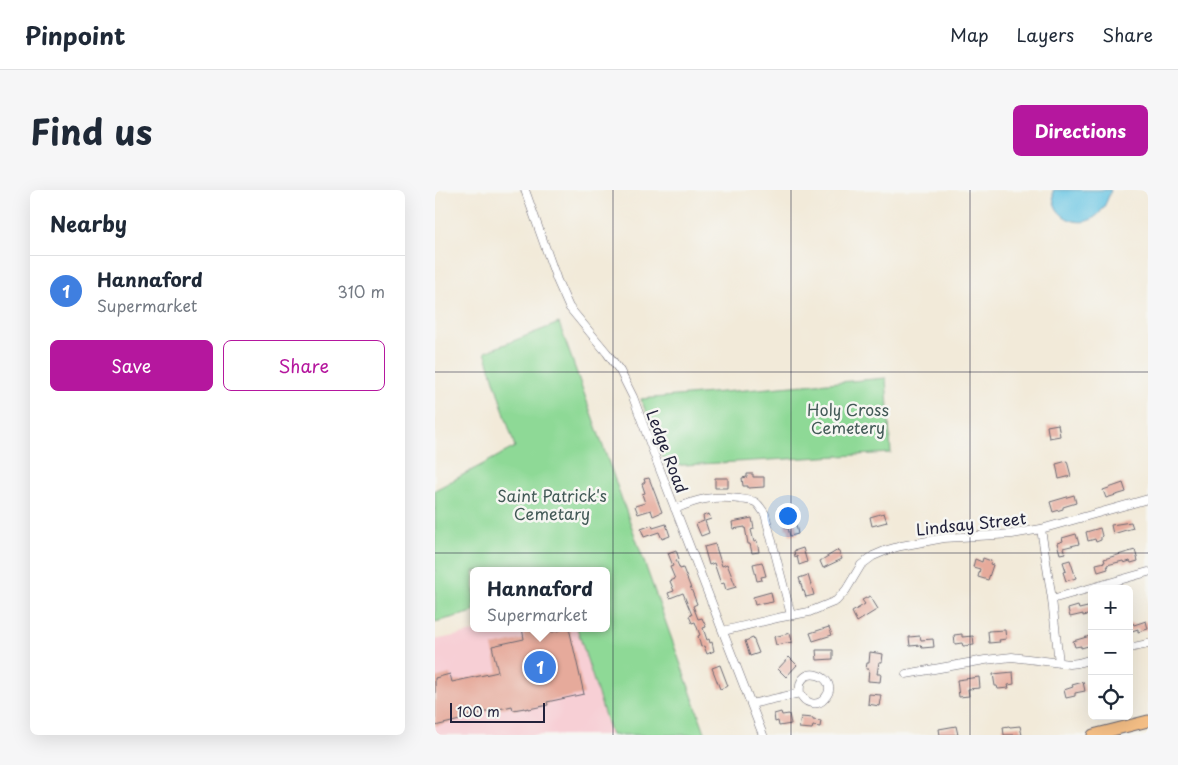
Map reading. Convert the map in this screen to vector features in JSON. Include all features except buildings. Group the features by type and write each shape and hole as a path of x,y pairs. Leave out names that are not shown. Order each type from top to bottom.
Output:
{"main road":[{"path":"1093,735 1118,732 1148,721"}],"street":[{"name":"Ledge Road","path":"525,190 562,294 569,307 620,371 633,397 763,735"},
{"path":"675,509 697,500 711,498 756,502 765,514 791,615"},
{"name":"Lindsay Street","path":"723,631 809,612 836,602 846,590 861,565 873,556 887,550 908,544 944,538 1012,534 1041,529 1148,499"},
{"path":"1041,529 1052,599 1059,663"},
{"path":"1052,599 1148,572"},
{"path":"1133,647 1148,644"},
{"path":"906,674 1012,657 1069,664 1088,660"},
{"path":"751,704 800,693"}],"shaded area":[{"path":"473,632 578,632 611,735 435,735 435,640"}],"green space":[{"name":"Saint Patrick's Cemetary","path":"559,323 706,735 611,735 578,632 610,632 610,567 470,567 470,613 435,622 435,490 515,447 485,352"},
{"name":"Holy Cross Cemetery","path":"886,378 891,453 666,466 641,399"}],"water":[{"path":"1053,190 1111,190 1099,213 1092,219 1081,222 1065,217 1057,210 1053,198"}],"place":[{"name":"Hannaford","path":"540,667"}]}
